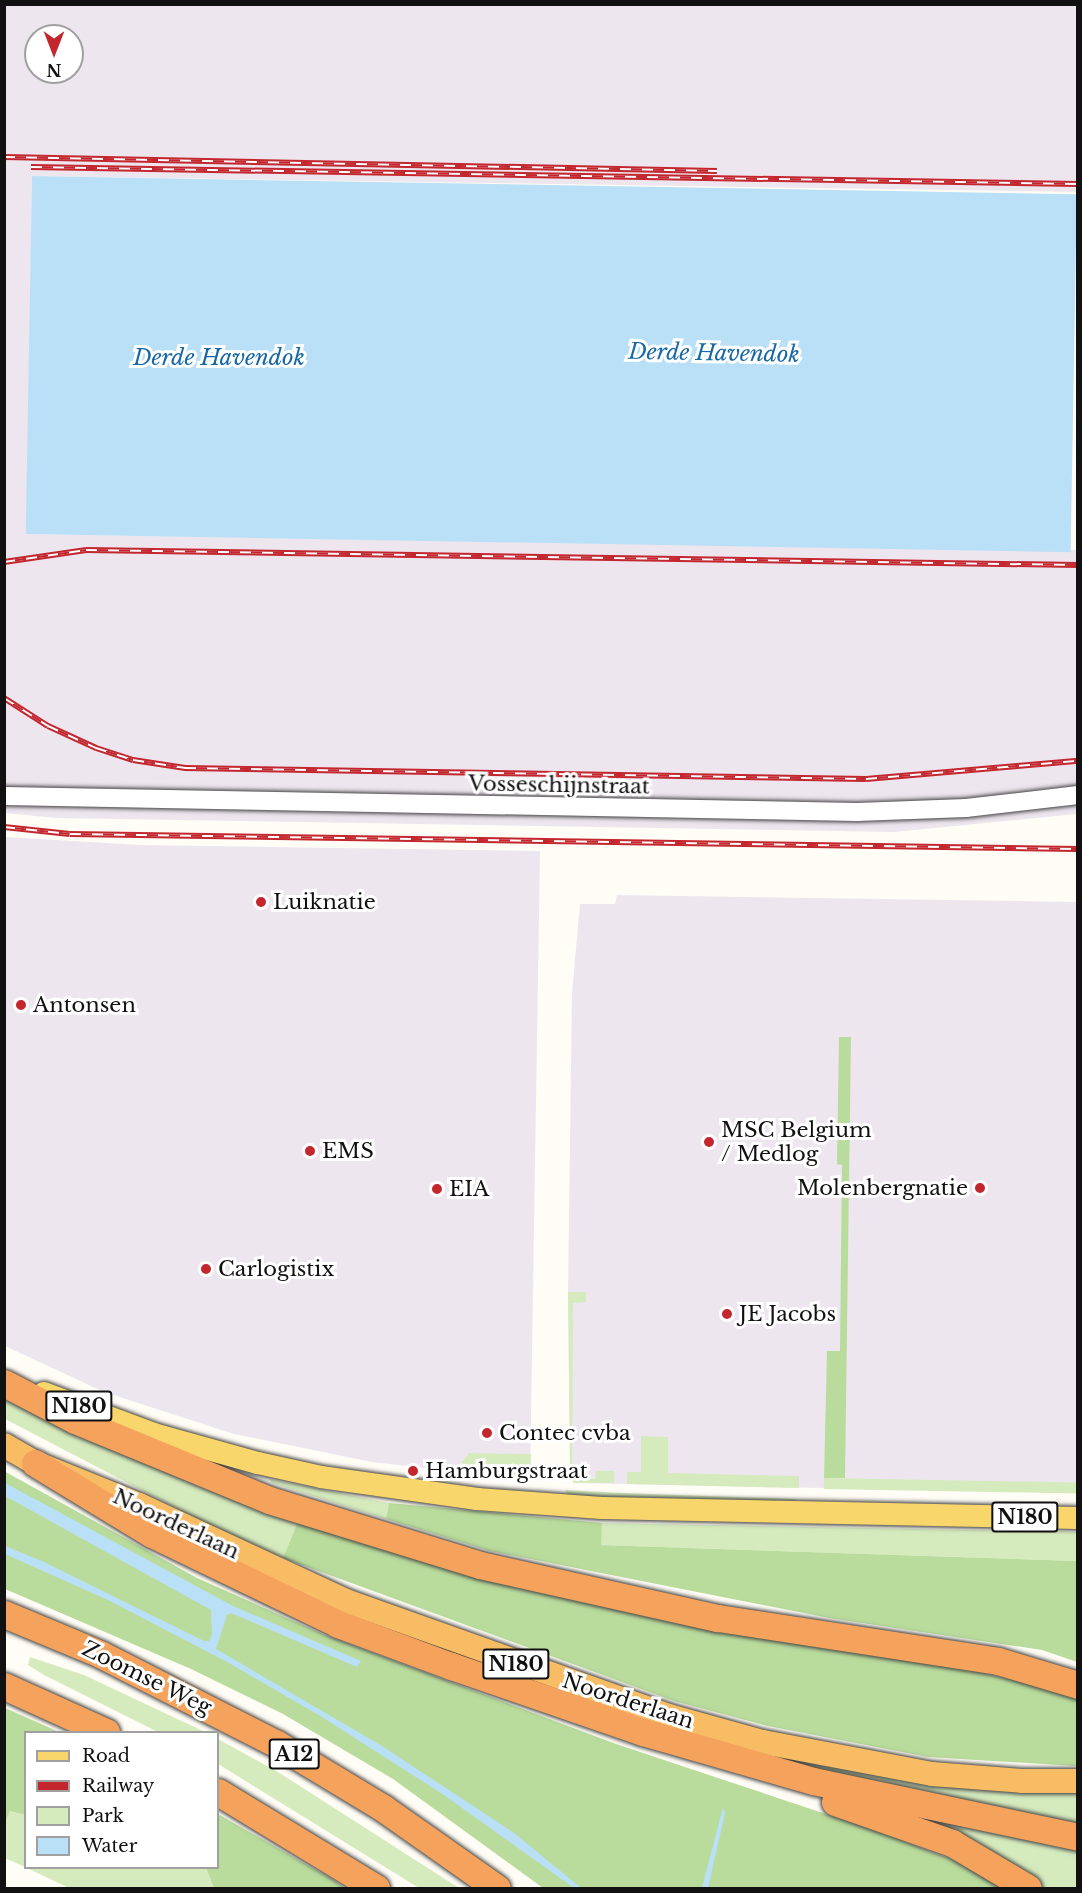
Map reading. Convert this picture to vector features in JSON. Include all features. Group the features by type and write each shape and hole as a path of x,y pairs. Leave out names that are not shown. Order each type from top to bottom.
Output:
{"highway":[{"path":"4,1383 75,1420 237,1487 437,1552 718,1618 987,1659 1077,1685"},
{"name":"Noorderlaan","path":"4,1445 35,1462 139,1505 346,1601 669,1716 775,1744 932,1774 1022,1781 1077,1780"},
{"path":"35,1462 152,1534 338,1624 643,1732 892,1800 1077,1837"},
{"name":"Zoomse Weg","path":"4,1614 100,1654 277,1744 488,1880 504,1888"},
{"path":"4,1686 104,1731"},
{"path":"643,1732 691,1755 952,1843 1028,1888"},
{"path":"219,1793 376,1888"}],"main road":[{"name":"N180","path":"4,1378 213,1452 321,1477 465,1497 602,1508 1077,1518"}],"street":[{"name":"Vosseschijnstraat","path":"4,782 40,797"},
{"name":"Vosseschijnstraat","path":"4,796 857,812 966,808 1077,795"}],"shaded area":[{"path":"4,5 1077,5 1077,192 32,176 27,534 1077,550 1077,814 894,832 56,818 5,813"},
{"path":"5,837 140,845 540,851 530,1480 372,1462 234,1434 104,1392 5,1346"},
{"path":"617,895 1077,902 1077,1493 574,1483 570,1464 568,1292 572,993 580,904 615,904"}],"green space":[{"path":"839,1037 851,1037 845,1478 824,1478 827,1351 840,1351 842,1165 837,1164"},
{"path":"568,1292 586,1292 586,1302 573,1303 572,1473 582,1474 582,1479 595,1479 596,1471 614,1471 614,1483 573,1483 570,1464"},
{"path":"4,1399 80,1434 299,1519 283,1558 199,1520 5,1419"},
{"path":"641,1436 668,1437 668,1473 799,1476 799,1488 627,1484 627,1472 641,1472"},
{"path":"469,1453 531,1454 530,1480 453,1474"},
{"path":"4,1471 197,1578 325,1635 616,1744 868,1828 951,1859 1005,1888 543,1888 393,1779 283,1714 191,1669 5,1589"},
{"path":"824,1478 1077,1482 1077,1493 824,1489"},
{"path":"269,1479 389,1503 386,1519 272,1483"},
{"path":"565,1490 796,1499 794,1503 696,1503 568,1495"},
{"path":"389,1503 602,1523 601,1545 1077,1561 1077,1662 1042,1650 829,1618 490,1551 386,1519"},
{"path":"299,1519 492,1581 573,1600 695,1626 956,1667 1037,1685 1077,1699 1077,1766 928,1757 768,1726 674,1701 283,1558"},
{"path":"602,1523 1077,1532 1078,1561 600,1545"},
{"path":"30,1657 84,1675 203,1731 156,1731 28,1665"},
{"path":"510,1674 1031,1791 1077,1793 1077,1830 853,1786"},
{"path":"5,1708 57,1731 24,1731 24,1815 10,1811 5,1822"},
{"path":"219,1740 278,1772 459,1888 419,1888 219,1765"},
{"path":"885,1809 1077,1848 1077,1888 1036,1888"},
{"path":"10,1811 24,1815 24,1867 5,1858 4,1822"},
{"path":"219,1815 345,1888 214,1888 206,1869 219,1869"},
{"path":"29,1869 206,1869 214,1888 69,1888"}],"water":[{"name":"Derde Havendok","path":"32,176 1077,194 1071,552 26,534"},
{"path":"5,1483 233,1606 361,1661 357,1667 231,1613 227,1615 216,1649 382,1746 514,1833 581,1888 574,1888 444,1795 322,1717 229,1663 110,1601 5,1554 5,1546 44,1562 204,1641 209,1641 212,1634 211,1610 5,1496"},
{"path":"723,1807 725,1813 708,1888 702,1888"}],"railway":[{"path":"4,157 717,171"},
{"path":"31,167 1078,184"},
{"path":"4,562 86,550 1078,565"},
{"path":"4,698 48,726 96,748 133,760 185,768 866,779 1078,761"},
{"path":"4,827 70,834 1078,849"}],"place":[{"name":"Luiknatie","path":"261,902"},
{"name":"Antonsen","path":"21,1005"},
{"name":"MSC Belgium / Medlog","path":"709,1142"},
{"name":"EMS","path":"310,1151"},
{"name":"Molenbergnatie","path":"980,1188"},
{"name":"EIA","path":"437,1189"},
{"name":"Carlogistix","path":"206,1269"},
{"name":"JE Jacobs","path":"727,1314"},
{"name":"Contec cvba","path":"487,1433"},
{"name":"Hamburgstraat","path":"413,1471"}]}
